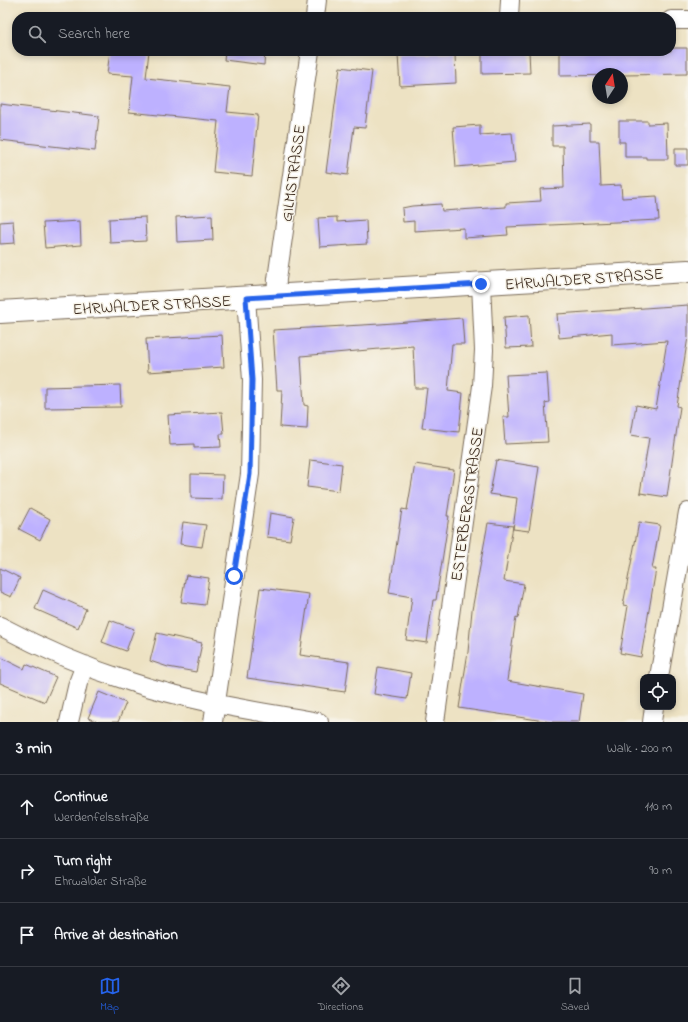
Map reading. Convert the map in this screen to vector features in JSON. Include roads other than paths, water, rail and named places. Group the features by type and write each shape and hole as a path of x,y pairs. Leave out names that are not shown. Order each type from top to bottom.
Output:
{"street":[{"path":"316,12 317,0"},
{"path":"509,12 510,0"},
{"path":"676,20 688,20"},
{"name":"GILMSTRASSE","path":"276,296 277,280 309,56"},
{"name":"EHRWALDER STRASSE","path":"0,312 688,271"},
{"name":"ESTERBERGSTRASSE","path":"436,722 482,386 484,350 481,284"},
{"path":"213,722 250,474 252,380 246,298"},
{"path":"661,674 688,512"},
{"path":"0,626 85,665 131,682 216,703 319,722"},
{"path":"70,722 78,683 85,665"},
{"path":"652,722 654,710"}]}
